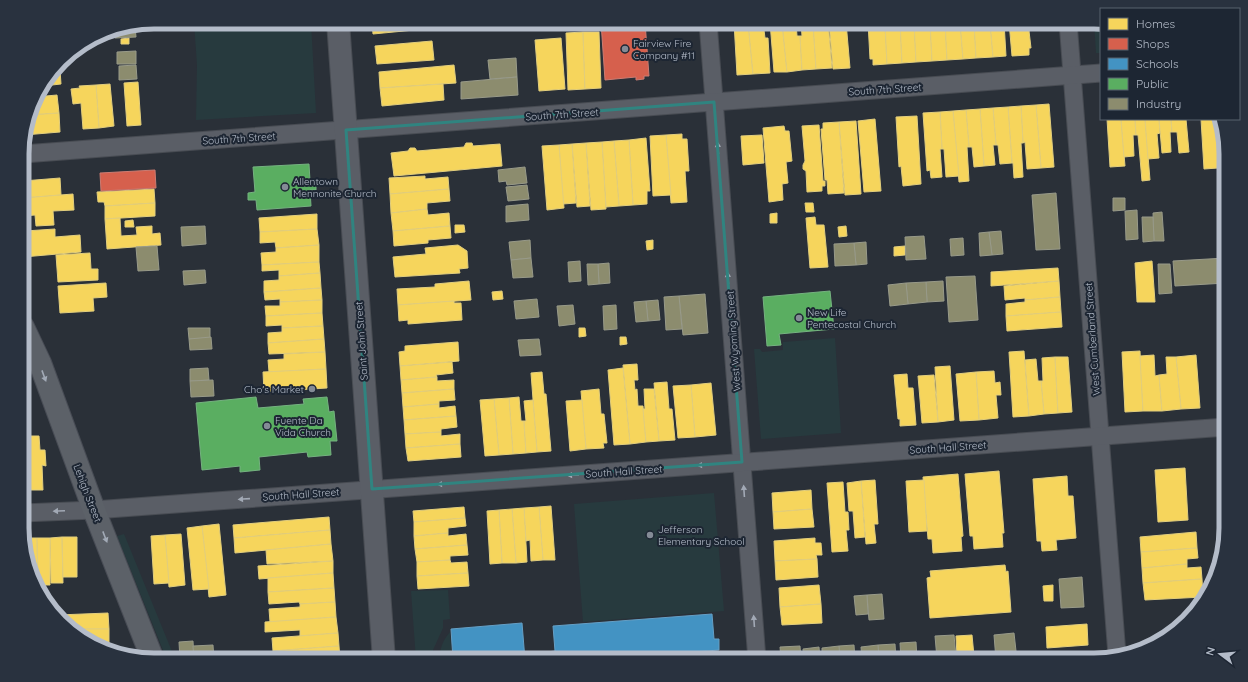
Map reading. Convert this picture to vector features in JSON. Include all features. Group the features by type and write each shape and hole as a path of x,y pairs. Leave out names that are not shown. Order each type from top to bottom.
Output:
{"main road":[{"name":"Lehigh Street","path":"29,340 40,363 94,510 150,653"}],"street":[{"name":"Saint John Street","path":"339,29 384,653"},
{"name":"West Wyoming Street","path":"709,29 756,653"},
{"name":"West Cumberland Street","path":"1069,29 1117,651"},
{"name":"South 7th Street","path":"29,154 1100,73"},
{"name":"South Hall Street","path":"29,513 94,510 1219,428"}],"highlighted area":[{"path":"714,102 742,462 372,489 346,130"}],"green space":[{"path":"194,29 311,29 316,113 196,120 197,65"},
{"path":"1094,29 1100,29 1100,53 1096,53"},
{"path":"835,338 841,433 761,439 754,349 760,349 762,352 783,350 783,342"},
{"path":"714,493 724,611 583,622 574,504"},
{"path":"124,534 173,653 164,653 117,536"},
{"path":"448,590 450,619 443,620 443,628 433,650 433,653 415,653 411,591"},
{"path":"450,632 452,653 440,653 445,638"}],"building: Homes":[{"path":"373,29 425,29 373,34"},
{"path":"734,29 749,29 753,74 737,75"},
{"path":"749,29 764,29 765,38 768,38 770,73 753,74"},
{"path":"771,29 783,29 787,72 774,72"},
{"path":"783,29 796,29 797,36 800,36 802,70 787,72"},
{"path":"802,29 813,29 816,69 802,70 800,36 802,36"},
{"path":"813,29 829,29 832,68 816,69"},
{"path":"830,29 847,29 850,68 833,69"},
{"path":"868,29 885,29 887,64 873,65 873,59 870,59"},
{"path":"885,29 900,29 902,63 887,64"},
{"path":"900,29 914,29 916,62 902,63"},
{"path":"914,29 930,29 932,61 916,62"},
{"path":"930,29 945,29 947,60 932,61"},
{"path":"945,29 961,29 963,59 947,60"},
{"path":"961,29 974,29 976,58 963,59"},
{"path":"974,29 991,29 993,57 976,58"},
{"path":"991,29 1004,29 1006,56 993,57"},
{"path":"1010,29 1033,29 1029,31 1031,48 1029,48 1029,55 1012,56"},
{"path":"583,32 585,89 568,90 566,33"},
{"path":"583,32 599,32 601,88 585,89"},
{"path":"129,38 129,44 121,44 121,39"},
{"path":"561,38 565,89 539,91 535,40"},
{"path":"432,41 434,60 377,64 375,46"},
{"path":"454,65 456,83 380,88 379,72"},
{"path":"60,72 61,84 50,85"},
{"path":"138,82 141,125 127,126 124,83"},
{"path":"110,84 114,126 99,128 96,85"},
{"path":"443,84 444,100 382,106 380,88"},
{"path":"96,85 99,128 83,129 81,103 73,104 71,89 80,88 79,86"},
{"path":"57,95 59,113 35,115 43,96"},
{"path":"1049,104 1054,167 1041,168 1036,105"},
{"path":"1036,105 1041,168 1027,169 1025,142 1023,143 1021,106"},
{"path":"1021,106 1023,177 1014,178 1008,107"},
{"path":"1008,107 1012,163 1000,164 998,145 996,145 993,108"},
{"path":"993,108 996,145 993,145 995,165 984,166 980,109"},
{"path":"980,109 984,166 974,167 972,147 969,147 966,110"},
{"path":"966,110 969,147 967,147 969,181 959,182 953,111"},
{"path":"953,111 959,176 946,177 944,149 942,149 940,112"},
{"path":"940,112 942,177 931,178 930,170 927,171 923,113"},
{"path":"59,113 60,132 30,134 35,115"},
{"path":"917,116 921,184 903,186 901,166 899,167 896,117"},
{"path":"875,119 881,191 864,192 858,121"},
{"path":"1107,120 1121,120 1125,166 1110,167"},
{"path":"1121,120 1135,120 1136,135 1133,135 1134,156 1124,157"},
{"path":"1135,120 1145,120 1150,180 1142,181 1138,135 1136,135"},
{"path":"1145,120 1159,120 1160,133 1157,134 1159,158 1148,159"},
{"path":"1159,120 1171,120 1171,152 1162,153"},
{"path":"1171,120 1186,120 1189,152 1179,153 1177,132 1172,132"},
{"path":"1201,120 1215,120 1218,138 1219,172 1218,168 1204,169"},
{"path":"856,121 861,194 845,195 839,122"},
{"path":"839,122 844,193 828,194 827,180 825,180 821,129 823,129 823,123"},
{"path":"819,125 823,181 825,181 825,186 822,186 822,191 807,192 806,171 803,169 805,161 802,126"},
{"path":"784,126 785,131 789,131 792,161 786,162 788,183 782,184 783,200 769,202 763,128"},
{"path":"682,134 682,139 687,139 689,171 685,171 687,202 671,203 666,135"},
{"path":"666,135 671,195 653,196 650,136"},
{"path":"762,135 764,163 743,165 741,136"},
{"path":"646,138 650,191 647,191 647,204 633,205 629,140"},
{"path":"629,140 633,205 619,206 614,141"},
{"path":"614,141 619,206 606,207 602,142"},
{"path":"602,142 606,209 591,210 586,143"},
{"path":"466,143 472,143 473,146 500,144 502,166 394,176 391,153 408,151 410,148 415,148 417,151 464,147"},
{"path":"586,143 590,206 577,207 572,144"},
{"path":"572,144 576,203 563,204 559,145"},
{"path":"559,145 564,208 547,210 542,146"},
{"path":"425,176 425,179 448,177 449,189 390,194 389,178"},
{"path":"60,178 61,195 29,198 29,181"},
{"path":"154,189 155,203 105,206 104,202 98,202 97,192"},
{"path":"449,189 450,201 427,203 427,209 391,213 390,194"},
{"path":"73,194 74,210 53,211 54,225 36,226 35,215 29,216 29,198"},
{"path":"155,203 155,216 105,219 105,206"},
{"path":"805,203 813,203 814,212 806,212"},
{"path":"427,209 428,215 449,213 450,226 393,231 391,213"},
{"path":"777,213 777,223 770,223 770,214"},
{"path":"317,214 317,229 260,232 259,218"},
{"path":"815,217 816,225 824,225 828,267 810,268 806,218"},
{"path":"120,218 121,236 137,235 136,227 152,226 152,234 160,233 161,245 107,249 105,219"},
{"path":"133,220 134,227 125,227 125,221"},
{"path":"455,225 464,225 465,232 455,233"},
{"path":"450,226 451,238 428,240 428,243 394,246 393,231"},
{"path":"846,226 847,236 839,237 838,227"},
{"path":"55,229 55,237 80,235 81,252 29,256 29,231"},
{"path":"317,229 319,245 276,248 275,242 260,243 260,232"},
{"path":"653,240 653,249 647,250 646,241"},
{"path":"319,245 319,262 262,265 261,253 276,252 276,248"},
{"path":"458,245 467,251 468,268 459,269 460,273 395,277 393,257 426,254 425,248"},
{"path":"905,246 905,255 894,256 894,247"},
{"path":"90,253 91,269 98,269 98,280 58,282 56,255"},
{"path":"1152,261 1155,302 1137,302 1135,263"},
{"path":"319,262 320,273 279,276 279,270 262,271 262,265"},
{"path":"1058,268 1059,281 991,286 991,272"},
{"path":"320,273 321,288 264,292 264,281 279,280 279,276"},
{"path":"469,281 471,300 398,305 397,289 435,287 435,284"},
{"path":"1059,281 1060,297 1005,300 1004,286"},
{"path":"106,283 107,297 93,298 94,311 60,313 58,286"},
{"path":"321,288 322,300 280,302 280,299 265,300 264,292"},
{"path":"502,291 503,299 493,300 492,292"},
{"path":"1060,297 1061,312 1006,316 1006,304 1025,302 1025,300"},
{"path":"322,300 322,313 266,316 265,306 280,306 280,302"},
{"path":"454,301 454,303 461,303 462,320 408,324 408,320 399,321 398,305"},
{"path":"1061,312 1062,327 1007,331 1006,316"},
{"path":"322,313 323,326 282,328 282,325 266,326 266,316"},
{"path":"323,326 324,339 268,343 268,333 282,332 282,328"},
{"path":"579,328 585,328 586,336 579,337"},
{"path":"620,337 626,337 627,344 620,345"},
{"path":"324,339 325,352 269,354 268,343"},
{"path":"458,342 459,361 400,366 399,352 405,351 405,346"},
{"path":"1024,351 1029,416 1013,417 1009,352"},
{"path":"1140,351 1143,411 1125,412 1122,352"},
{"path":"325,352 326,369 269,372 268,360 284,359 284,354"},
{"path":"1154,355 1155,376 1159,375 1162,411 1143,411 1140,356"},
{"path":"1196,355 1200,408 1181,409 1176,357"},
{"path":"1055,357 1058,413 1044,414 1041,381 1043,381 1042,358"},
{"path":"1055,357 1068,357 1072,412 1058,413"},
{"path":"1166,357 1176,357 1181,409 1162,411 1159,375 1167,374"},
{"path":"1036,359 1038,381 1041,381 1044,414 1029,416 1025,360"},
{"path":"452,362 453,373 436,375 437,377 401,380 400,366"},
{"path":"637,364 638,380 634,380 635,390 637,389 638,406 643,406 646,442 630,444 623,365"},
{"path":"950,366 954,420 938,422 935,367"},
{"path":"623,368 630,444 614,445 608,370"},
{"path":"326,369 327,388 264,392 263,372"},
{"path":"994,371 995,383 1000,382 1001,395 996,395 998,418 979,420 976,372"},
{"path":"542,372 544,394 546,394 551,451 537,452 531,373"},
{"path":"976,372 979,420 960,421 956,374"},
{"path":"907,374 908,388 913,388 916,425 900,426 894,375"},
{"path":"934,375 938,422 922,423 918,376"},
{"path":"437,377 437,381 454,380 454,389 402,393 401,380"},
{"path":"667,382 669,409 672,409 675,440 659,441 654,383"},
{"path":"711,383 716,435 695,437 691,385"},
{"path":"691,385 695,437 678,438 673,386"},
{"path":"454,389 455,400 439,401 439,404 403,407 402,393"},
{"path":"599,389 601,414 604,414 607,443 603,443 604,448 586,449 581,391"},
{"path":"644,389 654,389 659,441 646,442 643,409 645,409"},
{"path":"519,397 521,421 524,421 526,453 513,454 509,398"},
{"path":"509,398 513,454 499,455 494,399"},
{"path":"494,399 499,455 485,456 480,400"},
{"path":"533,400 537,452 526,453 524,421 526,421 524,401"},
{"path":"582,400 586,449 570,451 566,401"},
{"path":"439,404 439,408 455,406 456,416 404,420 403,407"},
{"path":"456,416 457,427 441,429 441,432 405,434 404,420"},
{"path":"441,432 441,436 460,434 460,444 406,448 405,434"},
{"path":"29,436 39,436 40,450 45,450 46,466 42,465 43,490 29,490"},
{"path":"460,444 461,457 408,461 406,448"},
{"path":"1185,468 1188,520 1158,522 1155,470"},
{"path":"999,471 1004,533 1002,533 1003,547 974,549 973,536 970,536 965,474"},
{"path":"958,474 963,536 961,537 962,551 933,553 932,539 928,539 923,477"},
{"path":"1067,476 1068,496 1073,496 1076,538 1056,540 1057,550 1042,551 1041,541 1037,541 1033,479"},
{"path":"875,480 878,524 874,524 876,543 866,544 861,481"},
{"path":"924,480 927,531 909,532 906,481"},
{"path":"861,481 865,537 855,538 853,511 849,511 847,483"},
{"path":"843,482 845,512 848,512 849,530 846,530 848,551 832,552 827,483"},
{"path":"811,490 812,509 773,512 772,493"},
{"path":"551,506 555,560 543,560 539,507"},
{"path":"464,507 465,518 414,522 413,511"},
{"path":"539,507 543,560 531,561 530,540 526,541 524,508"},
{"path":"524,508 527,562 516,563 512,509"},
{"path":"512,509 516,563 502,563 499,510"},
{"path":"812,509 814,527 774,529 773,512"},
{"path":"499,510 502,563 490,564 487,511"},
{"path":"329,517 330,530 234,538 233,525"},
{"path":"465,518 466,526 448,528 448,533 414,536 414,522"},
{"path":"219,524 226,595 209,597 202,526"},
{"path":"202,526 209,589 193,590 187,528"},
{"path":"330,530 331,544 235,553 234,538"},
{"path":"1196,532 1197,548 1141,552 1140,537"},
{"path":"448,533 448,536 466,534 467,545 415,549 414,536"},
{"path":"181,534 185,585 169,587 165,535"},
{"path":"165,535 169,583 154,584 151,536"},
{"path":"62,537 63,583 51,583 50,538"},
{"path":"62,537 77,537 77,577 63,577"},
{"path":"30,538 37,538 38,576 33,561"},
{"path":"37,538 50,538 50,585 43,585 38,575"},
{"path":"815,538 815,543 821,543 822,555 816,555 817,559 775,561 774,541"},
{"path":"331,544 333,561 267,564 266,550"},
{"path":"467,545 468,555 450,556 450,560 417,562 415,549"},
{"path":"1197,548 1198,558 1187,559 1187,564 1142,568 1141,552"},
{"path":"817,559 818,577 776,580 775,561"},
{"path":"450,560 451,563 467,562 468,573 417,576 417,562"},
{"path":"333,561 333,573 259,579 258,566"},
{"path":"1187,564 1187,568 1201,567 1202,579 1143,583 1142,568"},
{"path":"1005,565 1006,572 1008,571 1011,612 930,618 927,578 931,577 930,571"},
{"path":"333,573 334,588 268,592 268,578"},
{"path":"468,573 469,586 418,589 417,576"},
{"path":"1202,579 1203,589 1198,597 1145,600 1143,583"},
{"path":"819,585 821,604 780,607 779,588"},
{"path":"1053,585 1053,601 1044,601 1043,586"},
{"path":"334,588 335,602 269,604 268,592"},
{"path":"335,602 336,617 270,622 269,609 300,607 300,604"},
{"path":"821,604 822,623 782,625 780,607"},
{"path":"108,613 109,629 80,629 65,615"},
{"path":"336,617 338,633 300,636 300,630 265,632 265,622"},
{"path":"1087,624 1088,645 1047,648 1046,627"},
{"path":"80,629 109,629 109,642 99,640"},
{"path":"338,633 339,646 273,651 272,638"},
{"path":"972,635 974,653 957,653 956,636"},
{"path":"339,646 340,653 273,653 273,651"}],"building: Shops":[{"name":"Fairview Fire Company #11","path":"601,29 646,29 649,76 644,76 644,79 636,80 636,77 605,80"},
{"path":"155,170 156,188 101,191 100,173"}],"building: Schools":[{"path":"712,614 714,639 719,639 719,650 679,653 538,653 555,651 553,626"},
{"path":"522,623 524,653 453,653 451,629"}],"building: Public":[{"name":"Allentown Mennonite Church","path":"309,164 310,181 315,181 316,185 316,190 310,190 311,206 257,210 256,200 248,200 248,193 255,192 253,167"},
{"name":"New Life Pentecostal Church","path":"830,291 834,329 779,334 781,345 767,346 763,297"},
{"name":"Fuente Da Vida Church","path":"256,397 258,408 304,404 303,399 327,397 329,412 334,411 337,441 330,441 331,455 308,457 307,452 259,457 260,470 240,472 240,466 202,470 196,403"}],"building: Industry":[{"path":"135,30 136,37 115,38 115,36"},
{"path":"136,51 136,64 117,64 117,52"},
{"path":"516,58 517,77 490,79 488,60"},
{"path":"136,65 137,79 119,80 119,66"},
{"path":"517,77 518,95 461,99 461,82"},
{"path":"525,167 527,183 507,185 506,181 499,182 498,170"},
{"path":"527,185 529,199 508,201 506,187"},
{"path":"1056,193 1060,249 1036,250 1032,195"},
{"path":"1113,198 1125,198 1125,210 1113,211"},
{"path":"528,204 529,220 506,222 506,206"},
{"path":"1137,210 1138,239 1126,240 1125,211"},
{"path":"1162,212 1164,241 1154,241 1153,213"},
{"path":"1142,217 1153,217 1154,241 1143,242"},
{"path":"205,226 206,244 182,246 181,227"},
{"path":"1001,231 1003,254 992,255 989,232"},
{"path":"989,232 992,255 980,256 979,233"},
{"path":"924,236 926,259 906,260 905,237"},
{"path":"963,238 964,255 951,256 950,239"},
{"path":"530,240 531,258 511,260 509,242"},
{"path":"866,242 867,264 856,265 854,243"},
{"path":"854,243 856,265 835,266 834,244"},
{"path":"157,246 159,270 138,271 136,247"},
{"path":"531,258 533,277 513,278 511,260"},
{"path":"1219,258 1219,283 1175,286 1173,261"},
{"path":"580,261 581,281 569,282 568,262"},
{"path":"609,263 610,283 599,284 598,264"},
{"path":"587,264 598,264 599,284 588,285"},
{"path":"1158,264 1170,264 1172,293 1159,294"},
{"path":"205,270 206,283 184,285 183,271"},
{"path":"975,276 978,320 949,322 946,277"},
{"path":"943,281 944,301 927,302 926,282"},
{"path":"926,282 927,302 908,304 906,283"},
{"path":"906,283 908,304 890,306 888,285"},
{"path":"705,294 708,333 683,335 679,296"},
{"path":"679,296 682,329 666,330 664,297"},
{"path":"537,299 539,317 516,319 514,301"},
{"path":"658,300 660,320 648,321 646,301"},
{"path":"646,301 648,321 636,322 634,302"},
{"path":"573,305 575,324 559,326 557,306"},
{"path":"616,305 617,329 604,330 603,306"},
{"path":"188,328 210,328 210,338 189,339"},
{"path":"211,337 212,349 190,350 189,339"},
{"path":"539,339 541,355 520,356 518,340"},
{"path":"208,368 209,380 190,381 190,369"},
{"path":"213,380 214,396 191,397 190,381"},
{"path":"1082,577 1084,607 1061,608 1059,579"},
{"path":"882,594 884,619 869,620 867,595"},
{"path":"867,595 868,614 856,615 854,596"},
{"path":"1014,633 1016,653 995,653 994,635"},
{"path":"954,635 956,653 936,653 935,636"},
{"path":"193,641 194,653 180,653 179,642"},
{"path":"916,642 917,653 901,653 900,643"},
{"path":"895,644 896,653 879,653 878,645"},
{"path":"213,645 214,653 194,653 193,646"},
{"path":"854,645 855,653 840,653 839,646"},
{"path":"878,645 879,653 861,653 861,647"},
{"path":"800,646 800,653 780,653 780,647"},
{"path":"839,646 840,653 822,653 822,648"},
{"path":"819,647 819,653 803,653 803,649"}],"place":[{"name":"Fairview Fire Company #11","path":"625,49"},
{"name":"Allentown Mennonite Church","path":"285,187"},
{"name":"New Life Pentecostal Church","path":"799,318"},
{"name":"Cho's Market","path":"312,389"},
{"name":"Fuente Da Vida Church","path":"267,426"},
{"name":"Jefferson Elementary School","path":"650,535"}]}
